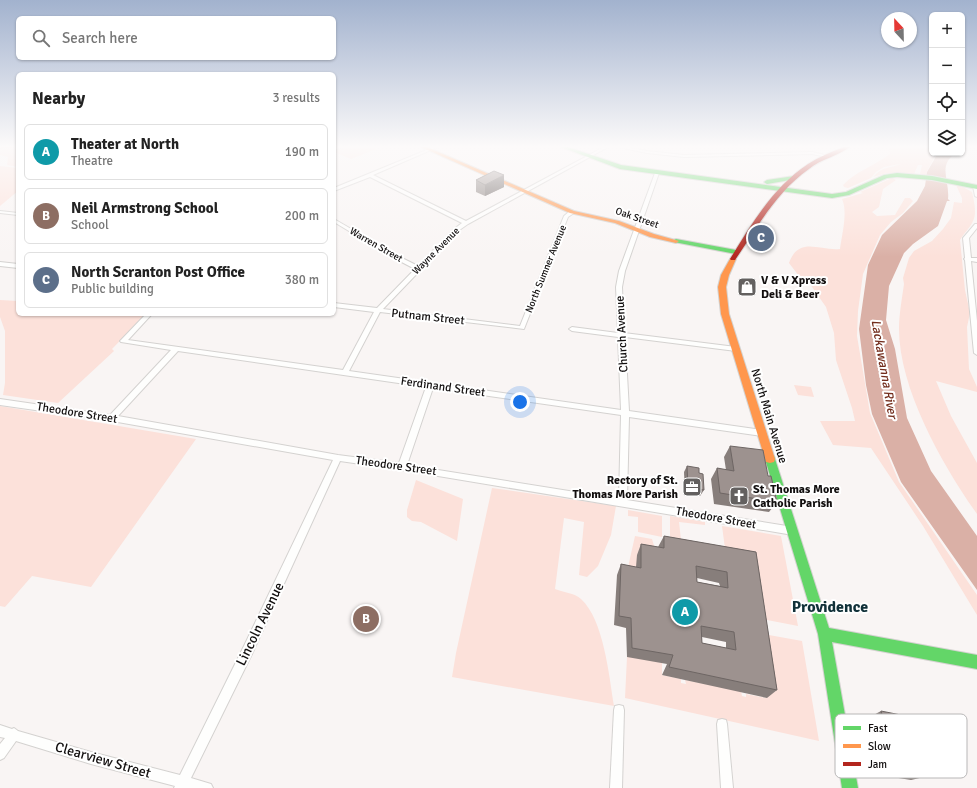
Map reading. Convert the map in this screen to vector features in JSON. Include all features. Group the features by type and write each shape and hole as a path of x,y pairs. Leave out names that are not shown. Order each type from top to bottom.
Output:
{"main road":[{"name":"Oak Street","path":"512,184 572,212 617,222 652,236 736,252"},
{"path":"741,184 783,189 819,196 841,196 869,184"},
{"name":"North Main Avenue","path":"788,184 736,252 725,273 722,287 725,314 824,634 838,714"},
{"path":"957,184 976,190"},
{"path":"824,634 977,662"},
{"name":"North Main Avenue","path":"848,778 850,788"}],"street":[{"path":"336,189 349,184"},
{"path":"388,184 466,223"},
{"name":"Wayne Avenue","path":"345,372 377,312 456,230 538,184"},
{"name":"Church Avenue","path":"623,502 625,413 623,335 619,287 622,271 653,184"},
{"path":"0,212 16,214"},
{"name":"North Sumner Avenue","path":"522,328 566,216 572,212"},
{"name":"Warren Street","path":"336,221 394,256 418,268"},
{"path":"977,225 966,238 977,354"},
{"path":"967,259 977,260"},
{"path":"0,264 16,266"},
{"name":"Putnam Street","path":"336,306 522,328"},
{"name":"Ferdinand Street","path":"148,316 124,341 762,433"},
{"path":"572,329 736,349"},
{"path":"112,418 176,349"},
{"path":"402,466 430,386"},
{"name":"Theodore Street","path":"0,402 112,418 338,458 402,466 793,531"},
{"name":"Lincoln Avenue","path":"182,785 248,650 338,458"},
{"path":"616,788 619,710"},
{"path":"722,724 727,788"},
{"name":"Clearview Street","path":"0,730 182,785 207,788"},
{"path":"0,754 14,734"}],"shaded area":[{"path":"0,184 16,184 16,193 0,206"},
{"path":"844,184 858,184 848,188 844,187 843,185"},
{"path":"879,184 891,184 883,189 879,207 872,212 877,216 895,215 905,198 910,198 913,201 880,235 863,274 858,311 857,336 870,413 899,482 977,595 977,615 923,526 871,448 833,445 820,421 855,421 836,360 834,333 826,307 810,284 799,276 789,263 793,255 804,247 840,249 845,217 842,199 863,193 860,192"},
{"path":"956,185 972,192 975,207 973,221 960,240 965,290 970,313 967,327 969,369 977,387 977,392 936,381 951,416 977,463 977,514 950,473 925,426 906,376 901,352 899,329 904,284 903,278 909,258 914,251 932,241 943,229 951,218 954,202 962,203 962,198"},
{"path":"0,300 16,301 16,316 144,316 112,349 114,351 58,403 3,395 5,383 5,331 0,317"},
{"path":"794,385 811,387 814,397 798,395"},
{"path":"0,406 196,439 91,587 32,576 5,607 0,606"},
{"path":"416,480 463,499 457,541 421,522 412,521 407,517 407,510"},
{"path":"492,488 616,506 611,535 598,566 587,577 579,575 584,522 564,518 555,589 578,597 589,608 595,620 604,649 614,706 452,677"},
{"path":"628,510 662,516 662,537 638,532 638,517 628,516"},
{"path":"670,516 705,522 705,525 679,522 681,540 670,538"},
{"path":"722,526 781,536 798,626 751,617 726,556"},
{"path":"635,536 652,539 658,559 636,579 626,576"},
{"path":"753,632 802,641 819,741 625,698 627,657 632,656 662,663 662,675 681,679 681,683 686,684 685,680 741,691 742,696 746,697 746,694 766,698"}],"water":[{"name":"Lackawanna River","path":"925,184 947,184 948,199 950,201 947,201 938,226 913,244 904,253 889,286 886,320 895,349 907,418 931,471 977,536 977,590 901,482 872,414 866,385 859,329 868,265 882,235 917,201"}],"building":[{"path":"730,446 763,450 768,476 771,476 777,502 720,493 717,468 734,471"},
{"path":"687,466 699,468 699,473 703,474 704,490 688,488"},
{"path":"664,536 756,552 777,690 669,667 673,655 632,648 631,618 619,616 621,564 641,568 641,544 664,548","holes":["696,566 727,572 728,588 697,582","701,626 734,632 736,650 702,643"]},
{"path":"881,711 896,714 882,714"}],"traffic: fast":[{"path":"743,184 832,196 847,194 869,184"},
{"path":"961,184 977,187"},
{"path":"676,241 736,252"},
{"path":"770,459 824,634 838,714"},
{"path":"824,634 977,662"},
{"path":"848,778 850,788"}],"traffic: slow":[{"path":"508,184 572,212 617,222 652,236 676,241"},
{"path":"733,259 725,275 722,287 725,314 770,459"}],"traffic: jam":[{"path":"733,259 775,197 787,184"}],"place":[{"name":"North Scranton Post Office","path":"761,238"},
{"name":"V & V Xpress Deli & Beer","path":"747,287"},
{"name":"Rectory of St. Thomas More Parish","path":"692,487"},
{"name":"St. Thomas More Catholic Parish","path":"739,496"},
{"name":"Theater at North","path":"685,612"},
{"name":"Neil Armstrong School","path":"366,619"}],"district":[{"name":"Providence","path":"830,607"}]}
